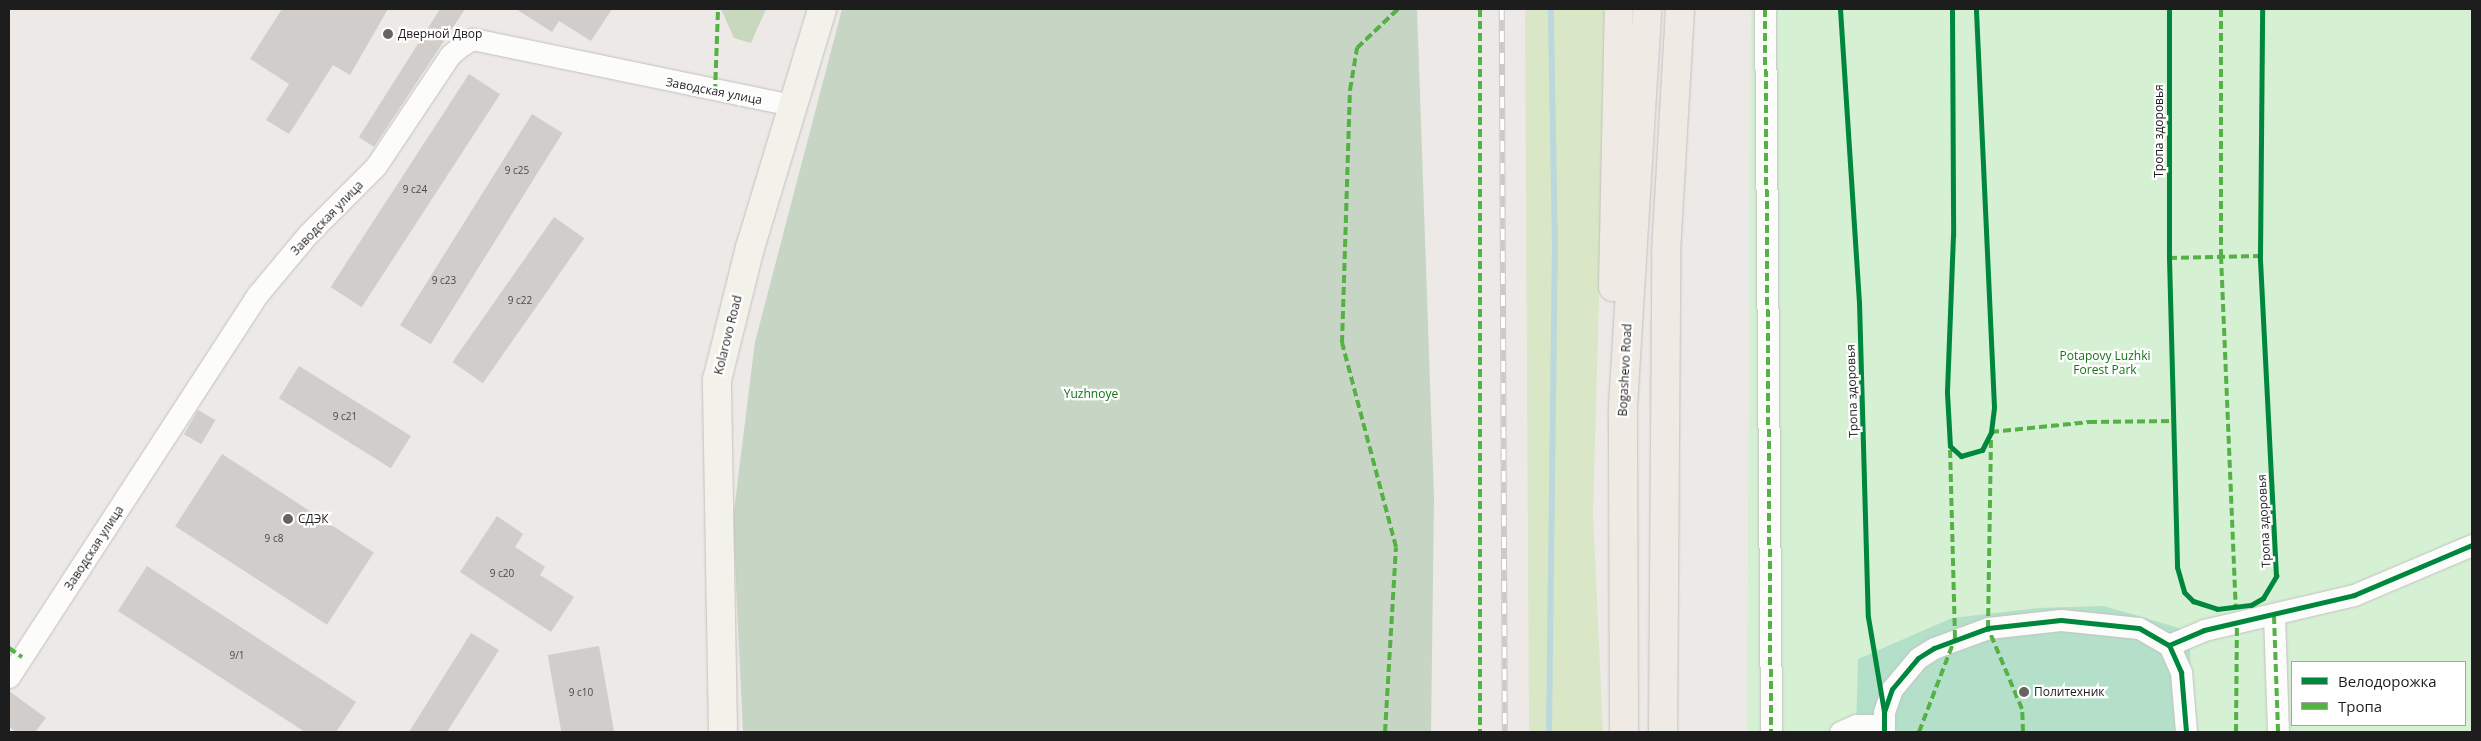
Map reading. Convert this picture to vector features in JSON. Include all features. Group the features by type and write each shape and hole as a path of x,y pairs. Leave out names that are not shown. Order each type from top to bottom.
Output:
{"main road":[{"name":"Kolarovo Road","path":"722,732 716,380 793,105 822,9"},
{"path":"1619,9 1612,249 1623,406"},
{"name":"Bogashevo Road","path":"1624,732 1623,406 1647,9"},
{"path":"1663,732 1666,262 1680,9"}],"street":[{"path":"1765,9 1771,732"},
{"name":"Заводская улица","path":"9,677 258,294 308,234 376,166 450,55 462,45 472,39 793,105"},
{"path":"2169,644 2204,630 2274,616 2354,596 2472,545"},
{"path":"2274,616 2278,732"},
{"path":"1840,732 1856,725 1884,728 1892,689 1918,658 1955,638 1988,628 2032,620 2088,620 2139,628 2169,644 2181,672 2186,732"}],"green space":[{"path":"721,9 766,9 751,43 734,38"},
{"name":"Yuzhnoye","path":"842,9 1417,9 1434,498 1431,732 743,732 733,519 755,342"},
{"path":"1525,9 1607,9 1593,513 1603,732 1529,732"},
{"name":"Potapovy Luzhki Forest Park","path":"1751,9 2472,9 2472,732 1747,732"},
{"name":"Политехник","path":"2104,606 2179,628 2190,646 2191,732 1856,732 1858,659 1952,618 2038,608"}],"building":[{"path":"282,9 388,9 350,75 333,65 289,134 266,120 289,84 250,59"},
{"path":"440,9 465,9 374,147 359,137"},
{"path":"516,9 612,9 591,41 559,21 552,32"},
{"path":"469,74 500,94 362,307 331,287"},
{"path":"532,114 563,133 431,344 400,325"},
{"path":"554,217 584,238 483,383 452,362"},
{"path":"299,366 411,436 391,468 279,398"},
{"path":"198,410 215,420 201,444 184,434"},
{"path":"222,454 374,553 327,625 175,526"},
{"path":"497,516 523,534 515,547 545,567 540,575 574,597 551,632 460,572"},
{"path":"147,566 356,702 336,732 305,732 118,611"},
{"path":"471,633 499,650 447,732 409,732"},
{"path":"599,646 614,732 561,732 548,655"},
{"path":"9,691 46,718 35,732 16,732 9,727"}],"waterway":[{"path":"1549,732 1555,249 1551,9"}],"railway":[{"path":"1502,9 1505,732"}],"marked path":[{"path":"715,92 718,9"},
{"path":"1385,732 1396,547 1342,343 1350,90 1357,48 1398,9"},
{"path":"1480,9 1480,732"},
{"path":"1765,9 1771,732"},
{"path":"2221,9 2221,256 2236,608"},
{"path":"2169,258 2260,256"},
{"path":"2023,732 2022,709 1988,628 1991,432 2089,422 2176,421"},
{"path":"1919,732 1955,638 1950,446"},
{"path":"2274,616 2278,732"},
{"path":"2236,732 2237,624"},
{"path":"9,648 22,657"}],"cycle path":[{"name":"Тропа здоровья","path":"1840,9 1859,302 1868,617 1884,712"},
{"path":"1952,9 1953,235 1947,393 1950,446 1961,456 1982,450 1991,432 1994,407 1976,9"},
{"name":"Тропа здоровья","path":"2169,9 2169,258 2177,567 2184,592 2193,601 2217,609 2251,605 2263,598 2276,576 2260,256 2262,9"},
{"path":"2169,645 2204,630 2354,595 2472,545"},
{"path":"1884,732 1884,712 1892,689 1918,658 1934,648 1988,628 2061,620 2139,628 2169,645 2181,672 2186,732"}],"place":[{"name":"Дверной Двор","path":"388,34"},
{"name":"СДЭК","path":"288,519"},
{"name":"Политехник","path":"2024,692"}]}
